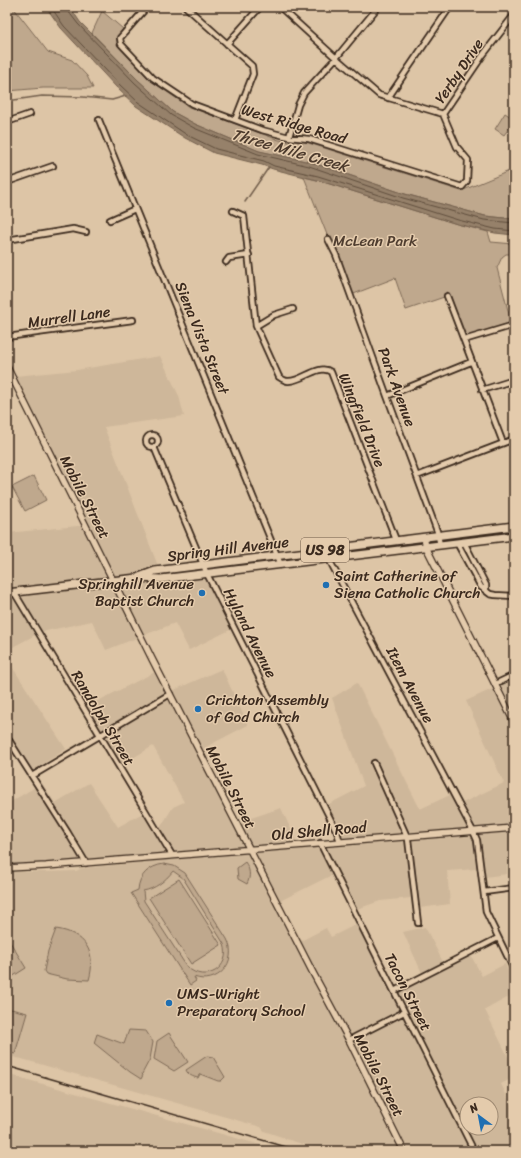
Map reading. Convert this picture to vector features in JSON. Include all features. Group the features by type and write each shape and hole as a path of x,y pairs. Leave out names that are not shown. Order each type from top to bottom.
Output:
{"main road":[{"name":"Spring Hill Avenue","path":"137,578 156,571 514,526"},
{"name":"Spring Hill Avenue","path":"10,593 114,580 137,578 156,579 207,574 514,536"}],"street":[{"name":"West Ridge Road","path":"147,7 120,38 121,44 153,78 192,104 262,130 289,137 309,139 462,187"},
{"path":"186,7 252,66 253,74 235,120"},
{"path":"227,44 260,7"},
{"path":"280,7 379,95 443,114"},
{"path":"289,137 298,105 304,94 378,7"},
{"path":"388,98 450,7"},
{"name":"Yerby Drive","path":"462,187 467,180 468,160 456,147 443,114 483,55 514,15"},
{"path":"7,122 30,114"},
{"name":"Siena Vista Street","path":"99,120 281,565"},
{"path":"7,182 53,166"},
{"path":"110,220 136,209"},
{"name":"Wingfield Drive","path":"233,211 244,216 256,326 279,377 286,381 296,380 319,370 327,369 331,372 396,540"},
{"path":"7,240 73,229 86,232"},
{"name":"Park Avenue","path":"328,239 336,255 439,536 440,545"},
{"path":"226,262 229,258 248,255"},
{"path":"447,296 471,362 504,443"},
{"path":"256,326 274,315 293,309"},
{"name":"Murrell Lane","path":"7,337 133,320"},
{"path":"464,340 514,325"},
{"path":"387,396 471,362"},
{"name":"Mobile Street","path":"7,367 170,694 349,1040 404,1151"},
{"path":"482,390 514,380"},
{"path":"417,476 514,440"},
{"name":"Hyland Avenue","path":"154,447 207,574 337,832 340,842"},
{"path":"424,537 426,547 514,722"},
{"path":"460,542 481,587 490,594 514,596"},
{"name":"Item Avenue","path":"324,550 473,831 477,840 486,912 514,970"},
{"name":"Randolph Street","path":"10,593 100,736 172,855"},
{"path":"495,684 514,675"},
{"path":"32,776 170,694"},
{"path":"7,737 86,863"},
{"path":"374,763 408,836 418,923"},
{"name":"Old Shell Road","path":"7,868 86,863 514,828"},
{"name":"Tacon Street","path":"320,843 474,1151"},
{"path":"484,892 514,888"},
{"path":"394,991 498,938"},
{"path":"349,1040 404,1012"}],"shaded area":[{"path":"160,356 179,396 184,416 104,427 158,566 160,581 206,576 232,629 189,650 175,623 106,650 92,621 41,632 7,650 7,533 88,525 15,376 77,370"},
{"path":"7,659 66,749 32,771 7,732"},
{"path":"222,669 248,725 202,749 239,822 281,808 299,847 346,845 327,805 364,786 332,698 357,683 420,809 450,795 456,806 504,783 466,701 514,679 514,863 507,864 507,874 478,878 477,869 447,871 450,904 412,909 411,898 380,901 357,909 338,872 278,902 256,852 248,853 295,944 326,928 331,937 357,924 391,989 422,973 403,932 425,927 443,962 468,950 482,976 505,964 514,981 514,994 485,1010 514,1069 514,1077 501,1084 514,1111 514,1151 406,1151 349,1037 344,1039 401,1151 326,1151 264,1131 261,1127 7,1056 7,871 76,871 82,868 175,859 7,866 7,804 42,783 55,803 89,783 118,827 148,810 160,828 173,807 184,802 153,746 121,765 88,706 155,672 165,694"},
{"path":"7,1074 282,1151 7,1151"}],"green space":[{"path":"7,7 13,7 48,52 72,60 87,76 93,88 43,88 7,91"},
{"path":"102,11 123,29 117,39 117,45 151,81 189,107 279,140 289,142 294,139 299,140 461,191 514,169 514,219 485,216 405,194 310,162 259,151 195,124 173,112 138,80 92,33"},
{"path":"505,113 514,119 514,121 504,135 495,129"},
{"name":"McLean Park","path":"304,177 457,224 488,232 491,242 514,244 514,254 506,254 502,257 497,268 512,326 464,340 447,296 406,310 395,278 351,295"},
{"path":"34,476 46,500 25,511 12,487"},
{"path":"245,862 249,873 247,884 238,879 237,868"},
{"path":"164,864 174,866 185,873 227,939 230,948 228,964 218,975 203,979 194,977 196,981 190,985 131,893 138,890 140,880 149,869","holes":["173,871 183,878 224,944 224,960 221,966 209,974 194,972 187,967 144,901 143,891 160,884"]},
{"path":"179,879 221,945 191,964 149,898"},
{"path":"56,929 75,935 86,946 90,953 91,961 89,980 67,979 46,974 44,971 48,951"},
{"path":"7,937 26,968 7,980"},
{"path":"7,1008 27,1013 15,1054 7,1052"},
{"path":"129,1030 146,1031 153,1042 150,1059 141,1079 94,1043 97,1034 124,1044"},
{"path":"169,1033 188,1062 174,1071 154,1059 157,1041"},
{"path":"207,1056 213,1057 225,1077 221,1081 200,1074 198,1078 196,1078 187,1072 186,1070"}],"water":[{"path":"46,7 70,7 80,22 138,80 173,112 195,124 259,151 310,162 405,194 485,216 514,219 514,235 495,233 457,224 317,180 214,153 185,138 136,106 117,88 61,28"}],"waterway":[{"path":"7,101 42,96 83,97 112,100 126,96"},
{"path":"245,202 269,167"}],"railway":[{"path":"7,1066 300,1151"}],"place":[{"name":"Saint Catherine of Siena Catholic Church","path":"326,585"},
{"name":"Springhill Avenue Baptist Church","path":"202,593"},
{"name":"Crichton Assembly of God Church","path":"198,709"},
{"name":"UMS-Wright Preparatory School","path":"169,1003"}],"water label":[{"name":"Three Mile Creek","path":"290,150"}]}
